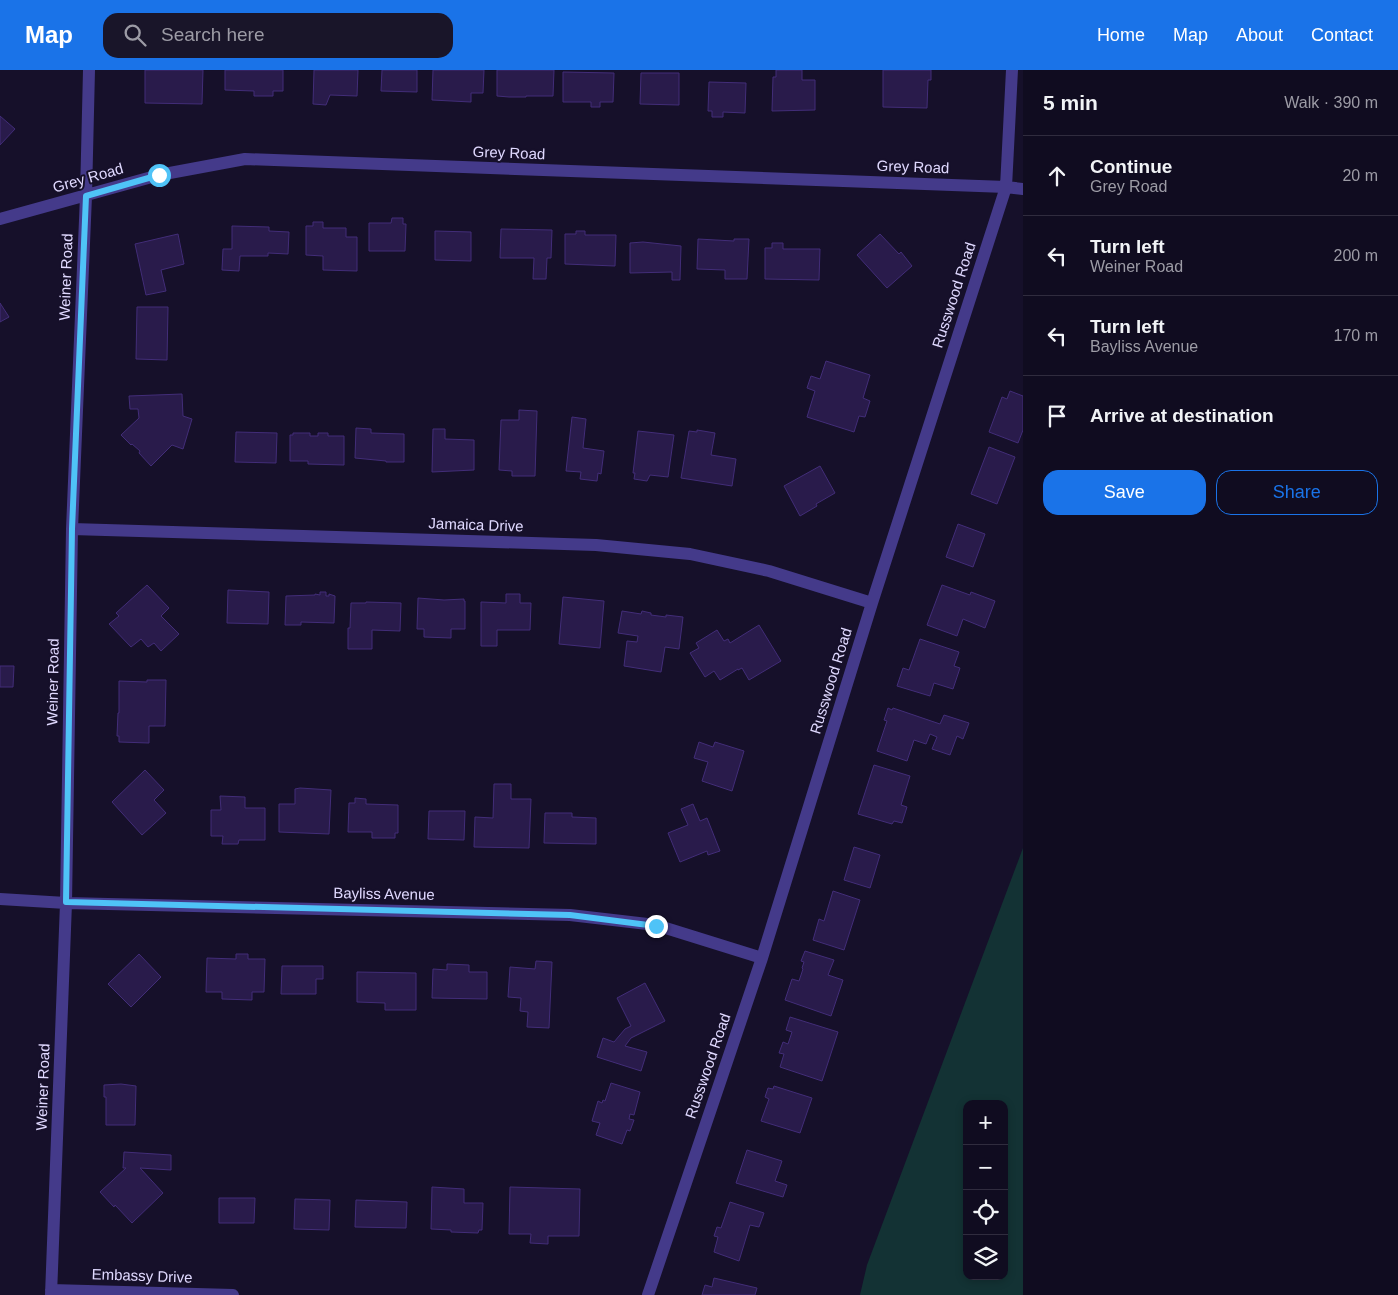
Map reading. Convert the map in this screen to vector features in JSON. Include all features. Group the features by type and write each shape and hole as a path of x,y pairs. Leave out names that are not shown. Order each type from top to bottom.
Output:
{"street":[{"name":"Weiner Road","path":"51,1292 66,902 72,529 86,196 89,70"},
{"name":"Russwood Road","path":"648,1295 762,958 872,603 1006,187 1012,70"},
{"name":"Grey Road","path":"0,219 159,175 245,159 1023,189"},
{"name":"Jamaica Drive","path":"72,529 596,545 690,554 760,569 872,603"},
{"name":"Bayliss Avenue","path":"0,899 570,915 656,926 762,958"},
{"name":"Embassy Drive","path":"51,1292 233,1295"}],"green space":[{"path":"1023,848 1023,1295 860,1295 867,1265"}],"building":[{"path":"145,70 203,70 202,104 145,103"},
{"path":"225,70 283,70 283,91 273,91 273,96 254,96 254,91 225,90"},
{"path":"314,70 358,70 357,96 330,95 326,105 313,104"},
{"path":"382,70 417,70 417,92 381,91"},
{"path":"433,70 484,70 483,93 471,93 471,102 432,100"},
{"path":"497,70 554,70 553,96 497,96"},
{"path":"776,70 802,70 802,80 815,80 815,110 772,111 773,77 776,77"},
{"path":"883,70 931,70 931,80 928,80 927,108 883,107"},
{"path":"563,72 614,73 613,102 600,102 600,107 591,107 591,102 563,102"},
{"path":"641,73 679,73 679,105 640,104"},
{"path":"709,82 746,83 745,113 723,112 723,117 712,117 712,111 708,111"},
{"path":"0,116 15,129 0,145"},
{"path":"392,218 403,218 403,224 406,224 405,251 369,251 369,223 391,223"},
{"path":"313,222 323,222 323,228 346,228 346,237 357,237 357,271 323,270 323,256 306,255 306,226 313,226"},
{"path":"232,226 269,227 269,231 289,232 288,254 268,253 268,256 240,256 239,271 222,270 223,249 232,249"},
{"path":"501,229 552,230 551,258 547,258 546,279 533,279 534,258 500,258"},
{"path":"435,231 471,232 471,261 435,260"},
{"path":"576,231 585,231 585,235 616,235 615,266 565,264 565,234 576,234"},
{"path":"178,234 184,264 161,270 166,291 146,295 135,244"},
{"path":"880,234 899,254 901,252 912,266 887,288 857,255"},
{"path":"698,239 734,241 734,239 749,239 747,279 725,279 725,270 697,269"},
{"path":"643,242 681,246 680,280 672,280 672,272 630,273 630,243"},
{"path":"772,243 783,243 783,249 820,249 819,280 765,279 765,248 772,248"},
{"path":"0,303 9,317 0,322"},
{"path":"137,307 168,307 167,360 136,359"},
{"path":"826,361 870,375 863,398 870,401 865,417 859,416 854,432 807,417 815,391 807,388 811,376 820,379"},
{"path":"1010,391 1023,396 1023,430 1018,443 989,432 1002,397 1007,399"},
{"path":"182,394 183,416 192,419 183,449 172,445 151,466 139,453 140,451 121,435 139,418 138,409 130,409 129,396"},
{"path":"519,410 537,411 535,476 512,476 512,471 499,470 501,420 519,420"},
{"path":"572,417 586,419 583,448 604,451 601,474 598,473 597,481 580,479 581,472 566,471"},
{"path":"356,428 371,429 371,433 404,434 404,462 355,458"},
{"path":"433,429 445,429 445,439 474,440 474,470 432,472"},
{"path":"697,430 715,433 711,455 736,459 732,486 681,478 689,431 697,432"},
{"path":"638,431 674,435 668,477 650,475 647,481 634,479"},
{"path":"236,432 277,433 276,463 235,462"},
{"path":"293,433 310,433 310,436 318,436 318,433 328,433 328,436 344,436 344,465 308,464 308,461 290,461 290,435 293,435"},
{"path":"989,447 1015,457 997,504 971,494"},
{"path":"820,466 835,493 800,516 784,486"},
{"path":"958,524 985,534 973,567 946,557"},
{"path":"147,585 169,608 161,616 179,634 161,651 154,643 148,647 141,639 131,647 109,624 119,616 116,613"},
{"path":"942,585 970,595 971,592 995,601 985,628 963,619 957,636 927,625"},
{"path":"228,590 269,592 268,624 227,623"},
{"path":"320,592 326,592 326,596 329,596 329,594 335,596 334,623 301,622 301,625 285,625 286,596 320,595"},
{"path":"506,594 520,594 520,603 531,603 530,630 497,630 497,646 481,646 481,602 506,603"},
{"path":"563,597 604,601 600,648 559,644"},
{"path":"418,598 464,599 465,629 451,629 451,638 424,637 424,629 417,629"},
{"path":"351,603 401,603 400,631 372,630 372,649 348,649"},
{"path":"622,611 641,614 642,611 651,613 651,615 683,617 679,649 665,647 661,672 624,666 627,641 637,642 638,636 618,633"},
{"path":"759,625 781,661 749,680 742,668 720,680 714,671 705,677 690,653 699,648 696,643 717,630 724,641 728,639 730,643"},
{"path":"920,639 959,652 954,666 960,668 953,689 934,683 930,696 897,686 903,668 909,670"},
{"path":"0,666 14,666 13,687 0,687"},
{"path":"147,680 166,680 165,726 149,726 149,743 119,742 119,736 117,736 119,681 147,682"},
{"path":"888,708 940,724 944,715 969,723 963,739 957,736 950,755 932,749 937,737 930,734 926,744 914,740 907,761 877,751 887,721 884,720"},
{"path":"699,742 713,747 715,742 744,751 732,791 702,781 708,762 694,758"},
{"path":"874,765 910,776 901,805 907,807 902,823 894,821 892,824 858,814"},
{"path":"145,770 164,790 154,800 166,813 142,835 112,802"},
{"path":"494,784 511,784 511,799 531,799 529,848 474,847 475,817 493,818"},
{"path":"295,789 331,790 329,834 279,832 279,804 295,804"},
{"path":"220,796 245,797 245,808 265,808 265,840 239,840 238,844 222,844 223,836 211,836 211,810 221,810"},
{"path":"355,798 366,799 366,804 398,805 398,833 395,833 395,838 372,838 372,832 348,832 349,803 355,803"},
{"path":"693,804 700,821 707,818 720,851 708,855 707,851 680,862 668,833 688,825 681,809"},
{"path":"429,811 465,811 464,840 428,839"},
{"path":"545,813 572,813 572,817 596,818 596,844 544,843"},
{"path":"854,847 880,855 870,888 844,880"},
{"path":"833,891 860,900 844,950 813,940 819,919 824,921"},
{"path":"805,951 834,960 828,975 843,980 831,1016 785,1000 792,979 799,981 804,962 801,961"},
{"path":"139,954 161,977 131,1007 108,984"},
{"path":"236,954 248,954 248,959 265,959 264,992 252,992 252,1000 222,999 222,992 206,992 207,958 236,959"},
{"path":"536,961 552,962 549,1028 527,1027 528,1012 520,1011 521,998 508,997 510,967 535,969"},
{"path":"447,964 469,965 469,972 487,972 487,999 432,998 433,969 447,970"},
{"path":"282,966 323,966 323,979 316,979 316,994 281,994"},
{"path":"357,972 416,973 416,1010 385,1010 385,1003 357,1002"},
{"path":"645,983 665,1021 631,1038 625,1046 647,1052 641,1071 597,1057 603,1038 614,1042 625,1029 631,1026 617,998"},
{"path":"790,1017 838,1032 822,1081 780,1067 784,1054 779,1053 783,1042 788,1044 792,1032 786,1030"},
{"path":"611,1083 640,1092 634,1115 630,1114 629,1119 634,1120 630,1131 627,1130 622,1144 596,1135 600,1123 592,1121 598,1101 602,1103 603,1100 605,1101"},
{"path":"121,1084 136,1086 135,1125 106,1125 104,1085"},
{"path":"774,1086 812,1098 800,1133 761,1121 769,1099 765,1097 768,1088 773,1089"},
{"path":"747,1150 782,1161 775,1181 787,1185 783,1197 736,1183"},
{"path":"124,1152 171,1155 171,1170 140,1168 163,1193 132,1223 100,1192 126,1168 123,1168"},
{"path":"432,1187 464,1189 464,1203 483,1203 482,1230 479,1230 478,1233 431,1229"},
{"path":"510,1187 580,1189 579,1236 548,1236 548,1244 530,1243 531,1234 509,1234"},
{"path":"219,1198 255,1198 254,1223 219,1223"},
{"path":"295,1199 330,1200 329,1230 294,1229"},
{"path":"356,1200 407,1202 406,1228 355,1227"},
{"path":"730,1202 764,1213 759,1227 750,1225 739,1261 714,1252 718,1237 714,1236 717,1227 721,1228"},
{"path":"714,1278 757,1288 755,1295 702,1295 705,1285 712,1287"}],"route":[{"path":"159,175 86,196 72,529 66,902 570,915 656,926"}]}
